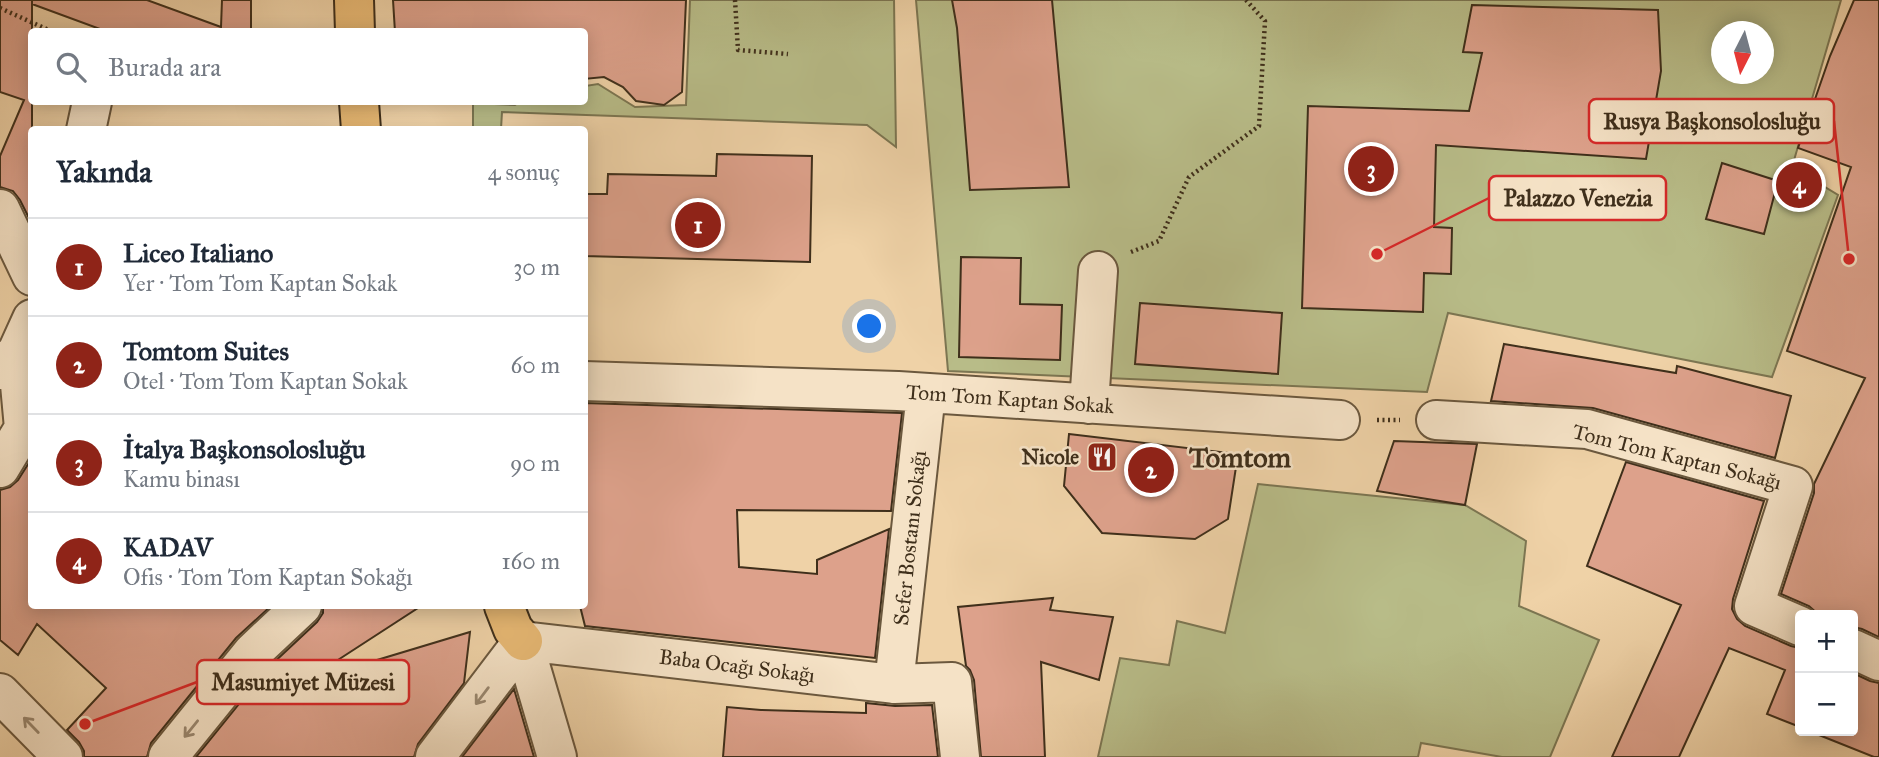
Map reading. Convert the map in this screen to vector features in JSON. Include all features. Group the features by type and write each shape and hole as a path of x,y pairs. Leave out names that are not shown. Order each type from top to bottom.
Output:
{"main road":[{"path":"354,0 355,28"},
{"path":"372,0 373,28"},
{"path":"359,105 360,126"},
{"path":"376,105 377,126"},
{"path":"505,609 513,629 524,623"}],"street":[{"path":"87,126 91,105"},
{"path":"0,209 28,268"},
{"path":"1089,404 1098,271"},
{"path":"0,468 24,428 20,349"},
{"name":"Tom Tom Kaptan Sokak","path":"588,381 926,393 1340,420"},
{"name":"Sefer Bostanı Sokağı","path":"894,684 926,393"},
{"name":"Tom Tom Kaptan Sokağı","path":"1436,420 1587,429 1793,486 1754,606 1795,624"},
{"path":"168,757 253,652 299,609"},
{"path":"435,757 524,623"},
{"path":"524,623 557,757"},
{"name":"Baba Ocağı Sokağı","path":"524,623 894,684 952,682 960,757"},
{"path":"1858,651 1879,660"},
{"path":"0,693 63,757"}],"path":[{"path":"735,0 738,50 788,54"},
{"path":"1098,271 1121,256 1159,241 1189,177 1259,126 1265,21 1246,0"},
{"path":"0,8 44,28"},
{"path":"1340,420 1436,420"}],"green space":[{"path":"690,0 894,0 896,147 867,125 502,112 501,126 473,126 473,105 588,105 588,86 598,84 635,107 686,105"},
{"path":"916,0 1841,0 1792,167 1838,195 1772,377 1448,313 1427,392 948,371"},
{"path":"1258,484 1465,505 1526,541 1519,606 1599,640 1550,757 1502,757 1421,743 1418,757 1098,757 1120,658 1169,665 1177,621 1225,633"}],"building":[{"path":"0,0 147,0 221,27 222,0 251,0 251,28 97,28 32,4 32,28 28,28 28,105 32,105 32,126 28,126 28,216 13,191 0,187 0,156 24,100 0,92"},
{"path":"393,0 686,0 682,92 664,105 636,101 623,87 604,77 588,79 588,28 395,28"},
{"path":"952,0 1052,0 1069,187 970,190 957,28"},
{"path":"1854,0 1879,0 1879,637 1858,628 1858,610 1813,610 1781,594 1814,493 1814,484 1865,378 1787,351 1851,167 1798,148 1830,56"},
{"path":"1472,5 1658,10 1661,71 1646,159 1436,145 1434,227 1452,228 1451,274 1424,273 1423,312 1302,308 1308,106 1469,111 1482,53 1463,52"},
{"path":"717,154 812,156 810,262 588,256 588,194 607,194 608,174 716,176"},
{"path":"1722,163 1778,181 1764,234 1706,219"},
{"path":"961,257 1021,258 1020,304 1062,305 1060,360 959,357"},
{"path":"1140,303 1282,313 1278,374 1135,364"},
{"path":"1504,344 1676,373 1677,366 1791,396 1775,458 1593,408 1491,401"},
{"path":"588,403 902,413 891,511 737,510 739,567 817,574 817,560 889,529 875,658 585,626 581,609 588,609"},
{"path":"1069,434 1238,454 1228,519 1195,539 1102,533 1064,486"},
{"path":"1394,441 1477,444 1465,505 1377,491"},
{"path":"1626,462 1764,501 1732,609 1737,619 1745,626 1795,647 1795,725 1767,714 1785,670 1729,648 1679,757 1612,757 1681,605 1587,566"},
{"path":"28,464 28,609 268,609 236,638 151,743 147,757 84,757 79,742 67,730 106,688 37,624 18,655 0,640 0,490 10,487"},
{"path":"1053,598 1050,610 1113,617 1099,680 1041,662 1045,757 981,757 974,680 966,666 958,607"},
{"path":"323,609 416,609 304,682 470,632 464,683 418,744 414,757 196,757 269,667 317,622"},
{"path":"1858,675 1879,683 1879,757 1822,736 1858,736"},
{"path":"514,689 534,757 462,757"},
{"path":"866,703 895,706 932,705 938,757 723,757 727,707 866,713"}],"place":[{"name":"İtalya Başkonsolosluğu","path":"1371,169"},
{"name":"KADAV","path":"1799,185"},
{"name":"Liceo Italiano","path":"698,225"},
{"name":"Palazzo Venezia","path":"1377,254"},
{"name":"Rusya Başkonsolosluğu","path":"1849,259"},
{"name":"Nicole","path":"1102,457"},
{"name":"Tomtom Suites","path":"1151,470"},
{"name":"Masumiyet Müzesi","path":"85,724"}],"district":[{"name":"Tomtom","path":"1240,457"}]}
